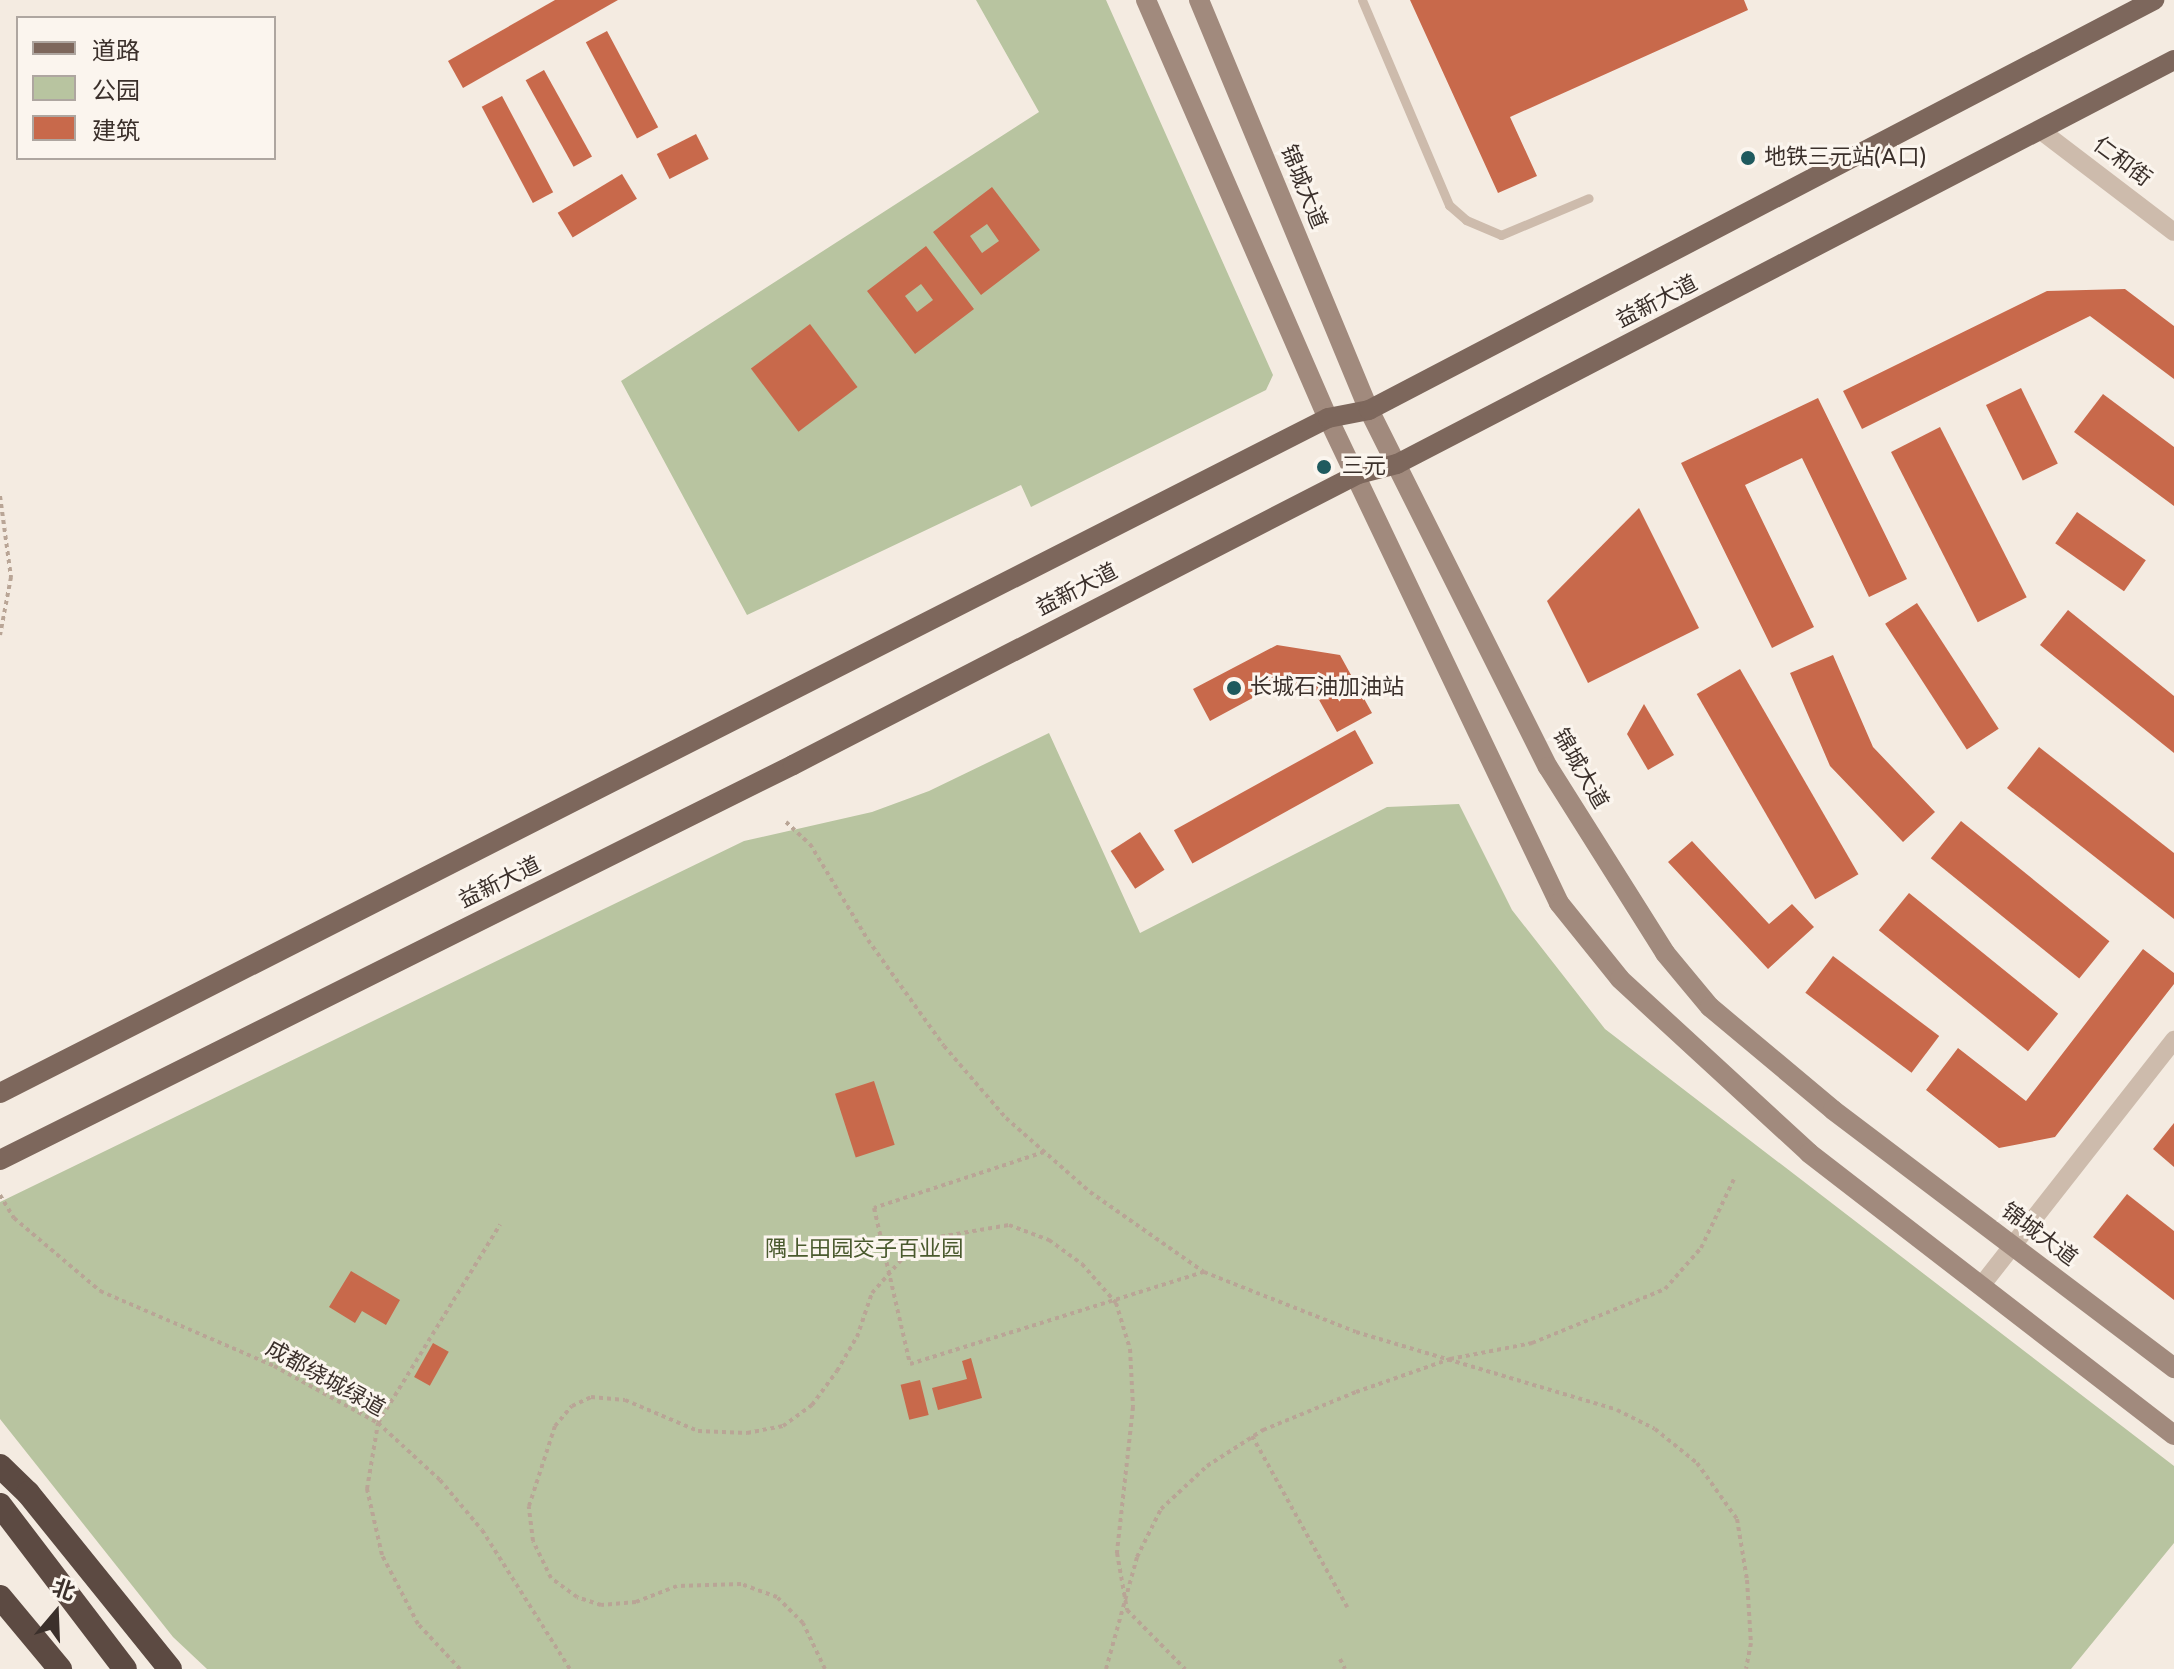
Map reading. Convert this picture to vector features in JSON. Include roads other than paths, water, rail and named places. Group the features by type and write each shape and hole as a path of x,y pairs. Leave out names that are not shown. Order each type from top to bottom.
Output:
{"highway":[{"path":"0,1466 28,1493 170,1669"},
{"path":"0,1505 125,1669"},
{"path":"0,1598 39,1669"},
{"path":"0,1598 60,1669"}],"main road":[{"path":"1146,0 1328,418 1358,474 1559,903 1620,979 1809,1153 2174,1435"},
{"name":"锦城大道","path":"1199,0 1369,410 1548,767 1665,953 1710,1007 1833,1110 2174,1368"},
{"name":"益新大道","path":"0,1093 1328,418 1369,410 2154,0"},
{"name":"益新大道","path":"0,1160 793,765 1358,474 1397,464 2174,60"}],"street":[{"name":"仁和街","path":"2040,130 2174,232"},
{"path":"1981,1286 2011,1243 2174,1040"}],"lane":[{"path":"1362,0 1449,205 1466,220 1501,235 1589,198"}],"place":[{"name":"地铁三元站(A口)","path":"1748,158"},
{"name":"三元","path":"1324,467"},
{"name":"长城石油加油站","path":"1234,688"}],"park label":[{"name":"隅上田园交子百业园","path":"864,1250"}]}
